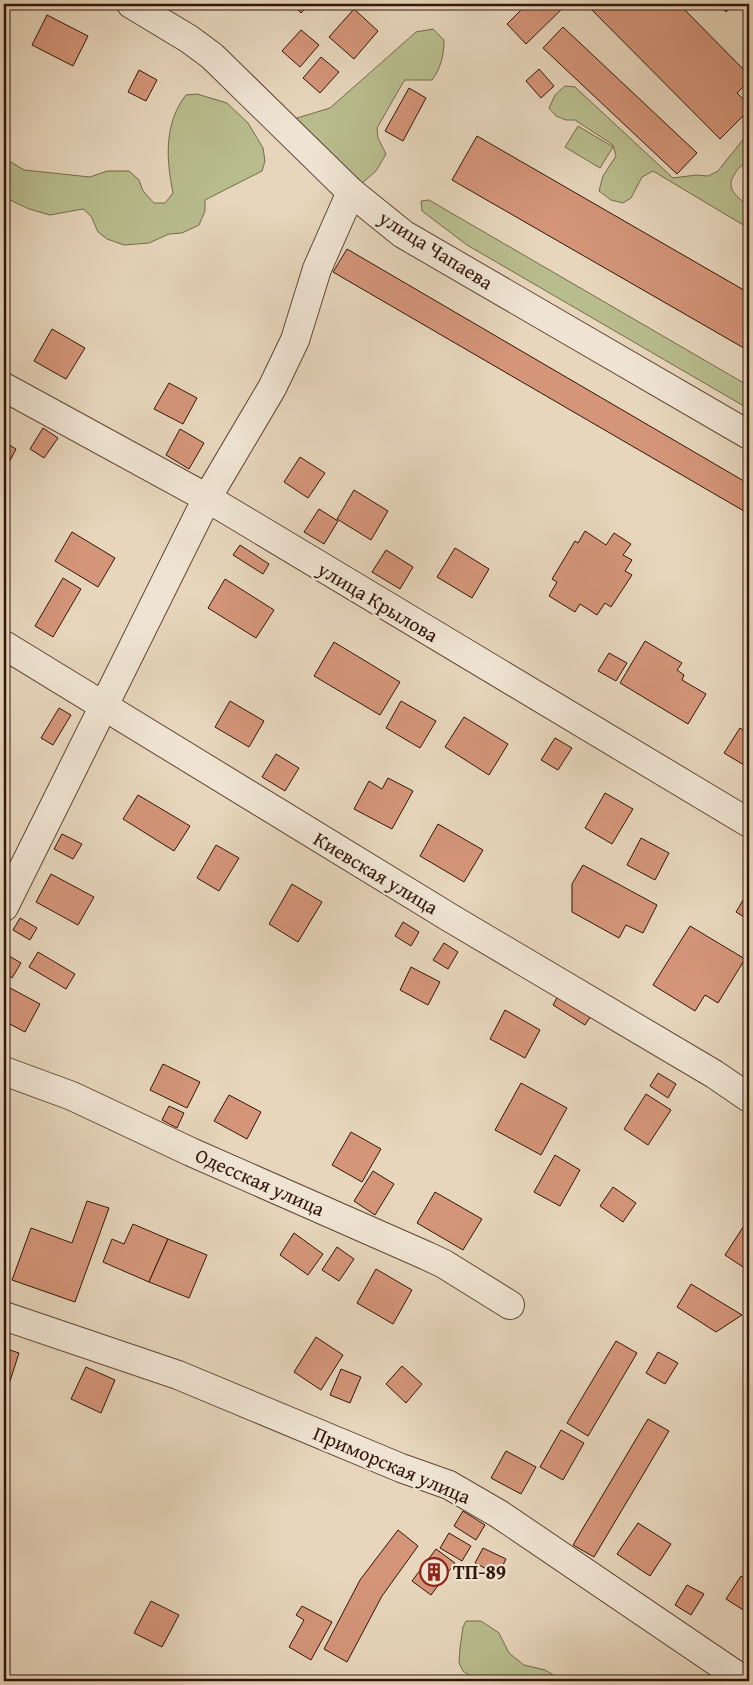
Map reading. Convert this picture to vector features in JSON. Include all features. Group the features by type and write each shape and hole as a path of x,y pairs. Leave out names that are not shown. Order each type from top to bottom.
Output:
{"street":[{"name":"улица Чапаева","path":"131,4 189,39 212,56 351,192 403,234 749,434"},
{"path":"4,907 207,498 272,388 295,340 317,269 351,192"},
{"name":"улица Крылова","path":"4,387 207,498 749,823"},
{"name":"Киевская улица","path":"4,645 460,924 714,1074 749,1098"},
{"name":"Одесская улица","path":"4,1070 72,1096 191,1152 428,1256 510,1305"},
{"name":"Приморская улица","path":"4,1316 178,1375 401,1468 449,1486 499,1514 745,1681"}],"green space":[{"path":"433,29 444,40 443,56 438,71 432,80 405,80 377,128 378,138 386,154 376,171 361,184 295,131 297,118 330,108 416,32"},
{"path":"565,86 575,87 673,178 696,175 708,176 718,171 749,132 749,163 742,165 737,170 731,185 734,193 749,206 749,234 745,226 653,171 642,177 631,198 623,203 611,200 599,191 603,176 616,156 613,145 575,120 566,120 556,116 549,108 555,95"},
{"path":"197,94 227,103 248,123 263,148 265,161 262,171 205,200 205,211 199,225 182,233 169,234 149,243 124,245 107,239 98,232 91,216 83,209 50,215 29,209 4,197 4,158 24,170 90,177 107,171 129,171 139,180 143,191 154,203 165,203 173,193 168,154 170,129 179,106 186,95"},
{"path":"578,126 613,147 600,168 565,147"},
{"path":"429,200 749,386 749,409 467,245 422,211 421,201"},
{"path":"466,1621 481,1621 499,1633 509,1653 524,1665 545,1670 564,1681 477,1681 463,1671 459,1663 463,1627"}],"building":[{"path":"292,4 309,4 301,13"},
{"path":"527,4 567,4 526,44 507,24"},
{"path":"586,4 679,4 749,75 749,81 737,93 749,105 749,110 720,139"},
{"path":"718,4 734,4 726,12"},
{"path":"354,9 378,31 354,59 329,37"},
{"path":"47,15 88,36 73,66 32,45"},
{"path":"563,27 697,153 677,174 543,48"},
{"path":"301,30 319,45 300,67 282,51"},
{"path":"321,57 339,72 320,93 303,78"},
{"path":"539,69 554,86 541,98 526,81"},
{"path":"139,70 157,80 146,101 128,92"},
{"path":"409,88 426,98 403,141 385,131"},
{"path":"477,136 749,293 749,351 452,180"},
{"path":"347,249 749,484 749,514 333,272"},
{"path":"52,329 85,348 66,379 34,361"},
{"path":"169,383 197,398 183,424 154,409"},
{"path":"43,428 58,438 44,458 30,449"},
{"path":"180,429 204,443 189,469 166,455"},
{"path":"4,442 16,449 4,472"},
{"path":"300,457 325,473 308,498 284,482"},
{"path":"354,490 388,511 371,540 337,519"},
{"path":"319,509 338,521 324,544 304,532"},
{"path":"585,531 606,545 614,533 631,544 623,555 632,560 625,571 632,575 611,607 605,603 597,615 580,604 575,612 549,596 557,582 552,579 575,541 578,543"},
{"path":"72,532 115,558 98,587 55,561"},
{"path":"240,545 269,564 263,574 233,555"},
{"path":"455,548 489,569 472,598 437,577"},
{"path":"386,550 413,567 400,589 372,572"},
{"path":"63,578 81,589 53,637 35,626"},
{"path":"225,579 274,610 256,638 208,608"},
{"path":"645,641 682,663 677,670 684,675 682,680 706,694 688,724 620,683"},
{"path":"334,642 400,682 380,715 314,676"},
{"path":"609,653 627,663 616,681 598,671"},
{"path":"230,701 264,721 249,747 215,727"},
{"path":"401,701 436,721 420,748 386,728"},
{"path":"59,708 71,715 53,745 41,738"},
{"path":"464,717 508,744 489,775 445,747"},
{"path":"740,728 749,734 749,768 724,753"},
{"path":"555,738 572,748 558,770 541,760"},
{"path":"276,754 299,768 285,791 262,777"},
{"path":"388,778 413,791 392,829 354,809 369,781 382,789"},
{"path":"605,793 633,809 612,844 585,828"},
{"path":"138,795 190,826 174,851 123,819"},
{"path":"438,824 483,850 464,882 420,856"},
{"path":"62,834 82,844 73,859 54,849"},
{"path":"641,838 669,853 655,880 627,865"},
{"path":"216,845 239,858 219,891 197,878"},
{"path":"583,865 657,905 643,933 626,925 619,938 572,912 572,884"},
{"path":"51,874 94,897 78,925 36,902"},
{"path":"292,884 322,902 298,942 269,924"},
{"path":"749,890 749,920 736,912"},
{"path":"20,918 37,928 30,940 13,930"},
{"path":"403,922 419,932 411,946 395,936"},
{"path":"690,926 745,959 718,1003 705,995 695,1011 653,985"},
{"path":"444,943 458,952 448,969 433,960"},
{"path":"38,952 75,974 66,989 29,967"},
{"path":"4,953 21,963 12,978 4,973"},
{"path":"411,967 440,982 428,1005 400,990"},
{"path":"10,988 40,1004 25,1032 4,1021 4,1000"},
{"path":"558,996 591,1016 585,1025 553,1005"},
{"path":"505,1010 540,1030 525,1058 490,1039"},
{"path":"163,1064 200,1082 187,1108 150,1090"},
{"path":"658,1073 676,1084 668,1098 650,1086"},
{"path":"521,1083 567,1108 541,1155 495,1130"},
{"path":"646,1094 671,1110 648,1145 624,1129"},
{"path":"229,1095 261,1112 247,1139 214,1121"},
{"path":"169,1106 184,1113 177,1128 162,1120"},
{"path":"351,1132 381,1149 362,1182 332,1165"},
{"path":"555,1155 580,1170 560,1206 534,1192"},
{"path":"373,1171 394,1184 375,1215 354,1201"},
{"path":"613,1187 636,1203 623,1222 600,1206"},
{"path":"435,1192 482,1219 463,1250 417,1223"},
{"path":"87,1201 109,1208 75,1302 12,1280 31,1228 72,1243"},
{"path":"749,1218 749,1271 725,1255"},
{"path":"133,1224 168,1239 149,1282 103,1262 112,1239 124,1244"},
{"path":"294,1233 323,1254 308,1275 280,1255"},
{"path":"168,1239 207,1255 189,1298 149,1282"},
{"path":"337,1247 354,1259 339,1281 322,1270"},
{"path":"376,1269 412,1290 393,1324 357,1303"},
{"path":"691,1284 742,1315 716,1332 677,1307"},
{"path":"316,1337 343,1355 321,1390 294,1372"},
{"path":"616,1341 637,1353 588,1436 567,1423"},
{"path":"4,1348 19,1353 9,1384 4,1382"},
{"path":"658,1352 678,1363 665,1384 646,1373"},
{"path":"402,1366 422,1384 406,1403 386,1384"},
{"path":"86,1367 115,1380 101,1413 71,1399"},
{"path":"341,1369 361,1377 350,1403 330,1395"},
{"path":"648,1419 669,1431 594,1557 573,1545"},
{"path":"561,1430 584,1443 563,1480 540,1467"},
{"path":"506,1451 536,1467 521,1494 491,1478"},
{"path":"463,1511 485,1525 476,1540 454,1526"},
{"path":"638,1523 671,1544 650,1576 617,1554"},
{"path":"398,1530 418,1546 382,1596 347,1662 324,1649 360,1580"},
{"path":"449,1533 471,1546 462,1561 440,1548"},
{"path":"483,1548 506,1559 498,1575 475,1563"},
{"name":"ТП-89","path":"436,1549 455,1563 431,1595 412,1581"},
{"path":"741,1576 749,1581 749,1608 745,1611 726,1599"},
{"path":"687,1585 704,1594 691,1615 675,1605"},
{"path":"151,1601 179,1615 162,1647 134,1633"},
{"path":"302,1606 332,1622 311,1660 289,1647 304,1620 296,1615"}],"place":[{"name":"ТП-89","path":"434,1572"}]}
